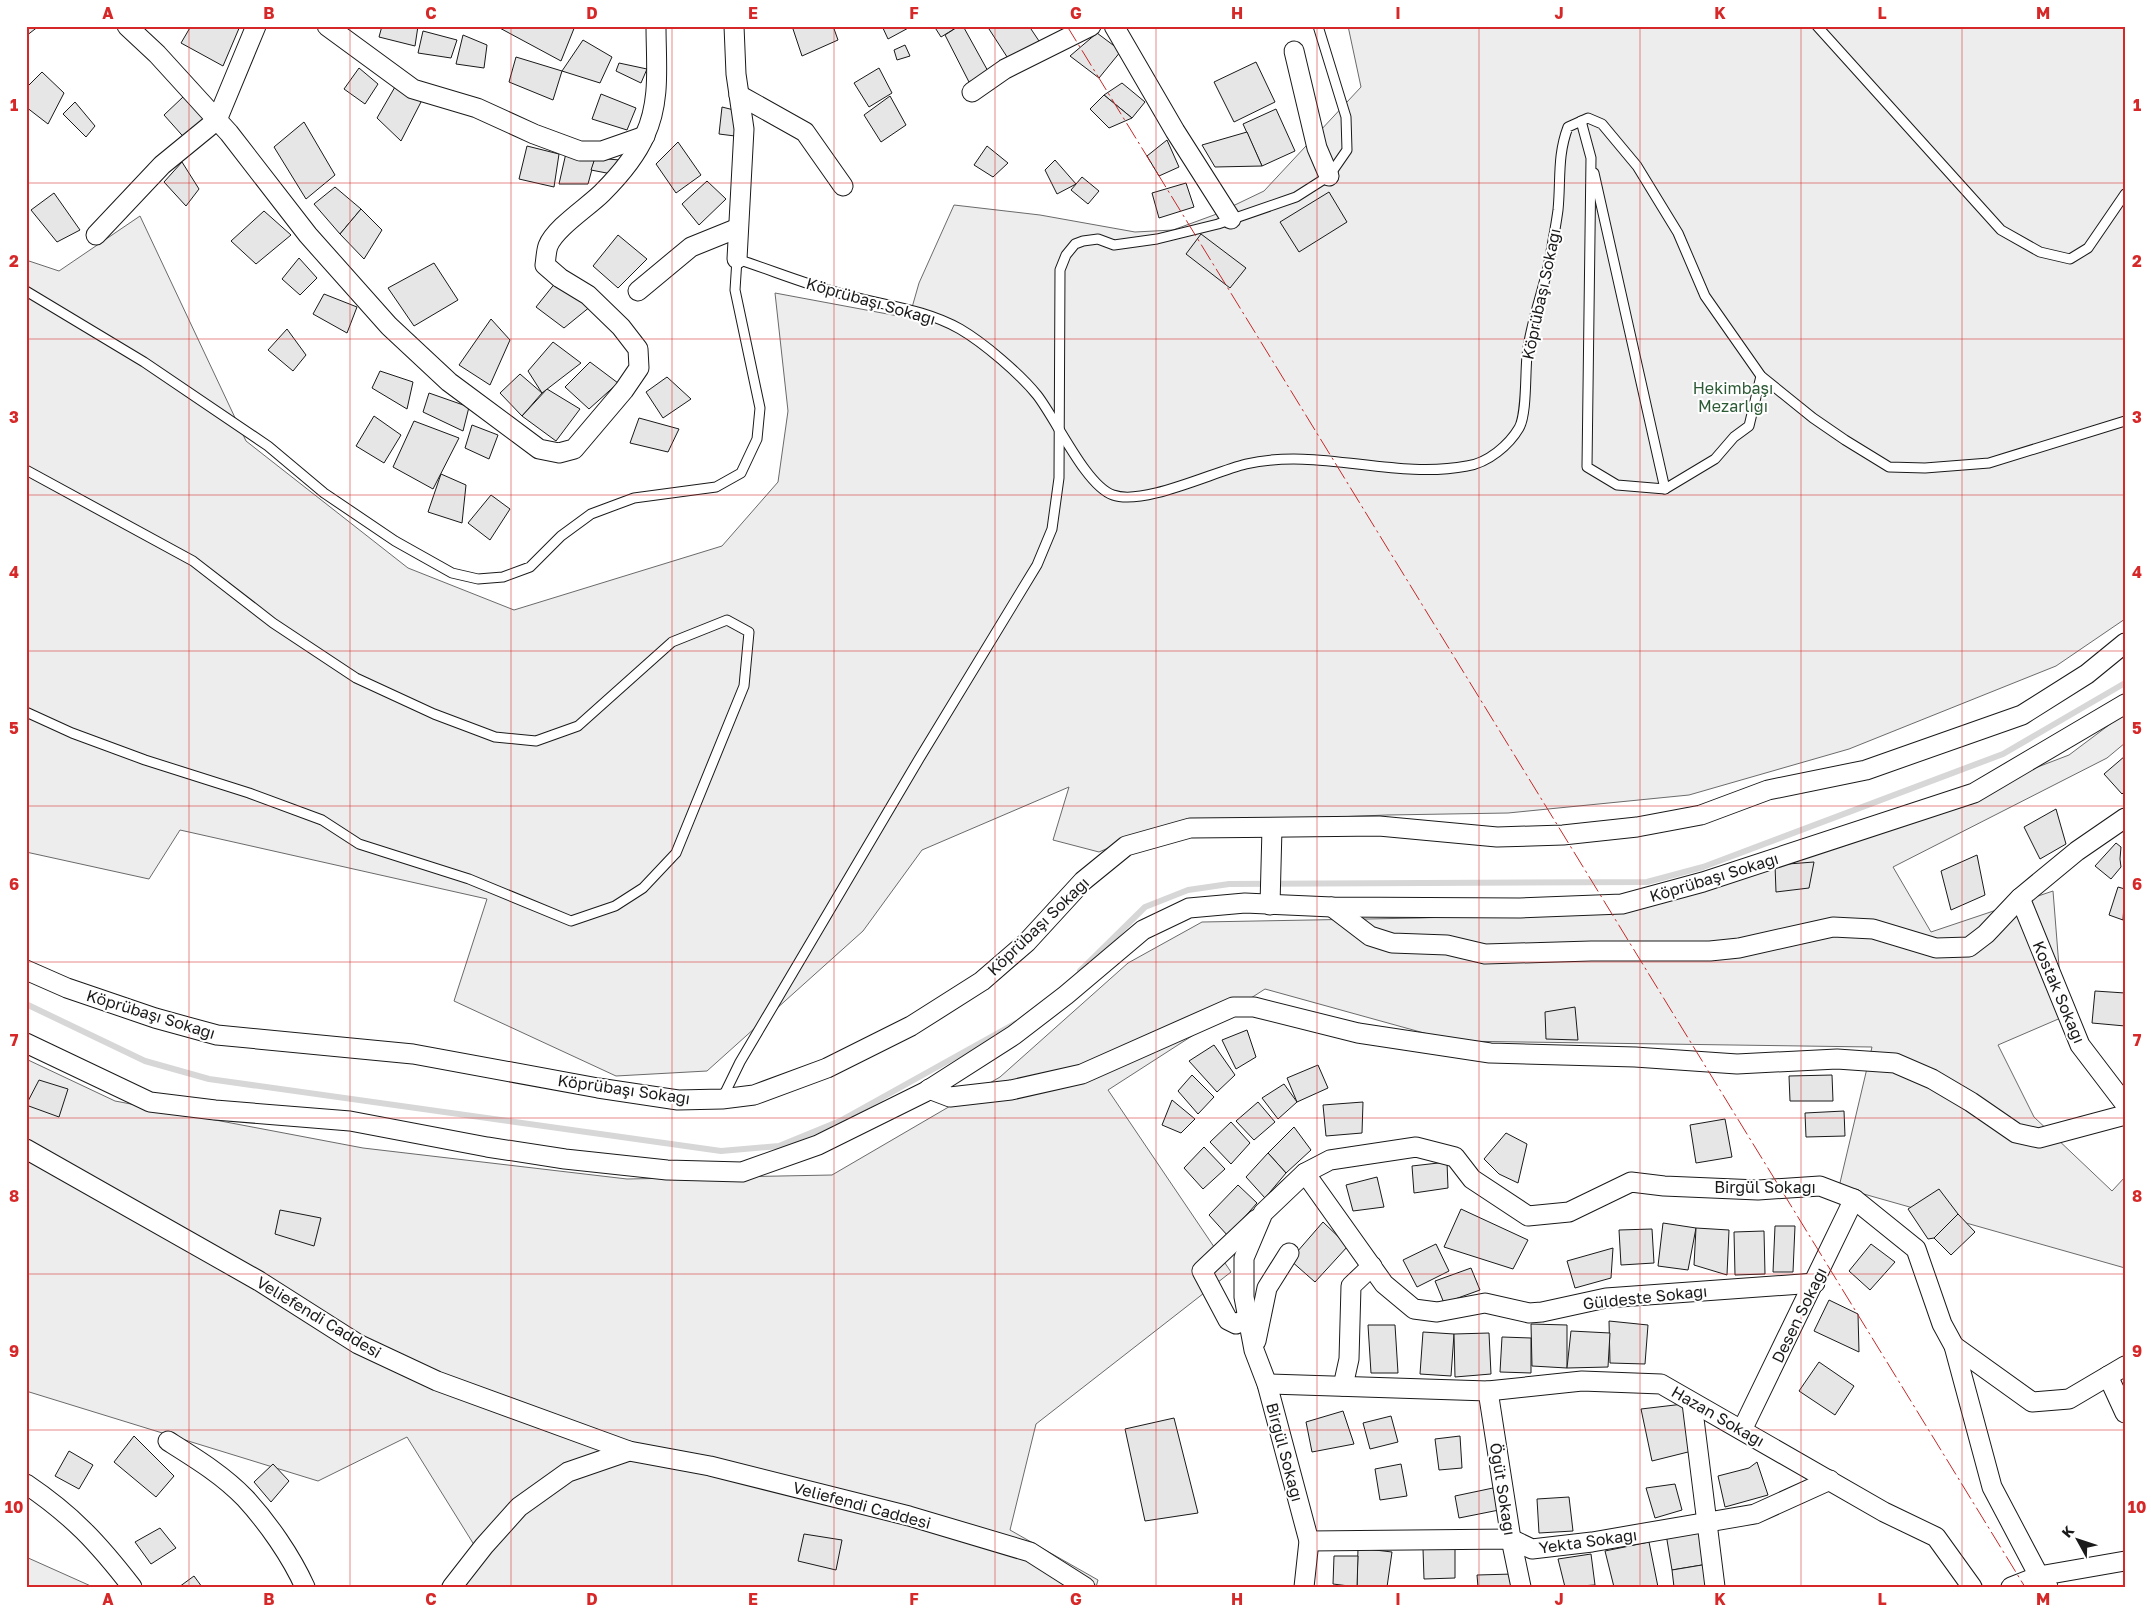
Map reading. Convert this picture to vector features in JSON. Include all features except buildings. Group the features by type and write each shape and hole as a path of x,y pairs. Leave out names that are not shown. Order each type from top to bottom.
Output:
{"street":[{"path":"127,26 157,54 217,120 308,235 389,326 449,382 539,449 559,454 574,450 624,390 639,368 638,349 621,327 588,296 545,265 548,245 564,226 602,193 631,158 645,136 653,114 656,91 656,26"},
{"path":"96,235 162,166 217,120 256,26"},
{"path":"327,26 412,89 477,108 534,134 580,151 602,151 645,136"},
{"path":"734,26 739,95 744,129 737,258"},
{"path":"972,92 1005,69 1091,26"},
{"path":"1114,26 1175,131 1232,219"},
{"path":"1294,51 1317,148 1329,176"},
{"path":"739,95 805,132 843,186"},
{"path":"638,292 691,247 738,228"},
{"name":"Köprübaşı Sokağı","path":"26,970 67,988 155,1018 217,1035 413,1054 607,1090 678,1100 722,1099 754,1095 827,1068 911,1026 982,980 1027,942 1083,881 1126,846 1190,828 1271,837 1379,826 1497,836 1563,835 1637,828 1701,815 1768,790 1866,770 2022,715 2087,674 2125,643"},
{"name":"Köprübaşı Sokağı","path":"26,1043 150,1102 215,1110 350,1121 487,1147 667,1170 742,1172 818,1145 929,1089 1014,1035 1066,996 1143,930 1189,908 1245,903 1270,898 1332,907 1520,908 1622,904 1703,882 1974,793 2125,704"},
{"path":"1332,907 1370,936 1392,943 1447,946 1485,954 1591,951 1710,951 1739,948 1833,927 1873,929 1936,948 1969,947 1986,934 2020,898 2077,851 2125,818"},
{"path":"1270,898 1271,837"},
{"name":"Kostak Sokağı","path":"2020,898 2080,1045 2125,1104"},
{"path":"929,1089 950,1097 1011,1090 1082,1074 1233,1007 1254,1006 1358,1033 1490,1053 1635,1057 1737,1064 1837,1060 1895,1063 1948,1088 2016,1134 2039,1138 2125,1115"},
{"name":"Birgül Sokağı","path":"1248,1318 1236,1324 1228,1320 1202,1271 1305,1173 1330,1160 1416,1147 1455,1157 1472,1179 1528,1216 1569,1212 1631,1182 1664,1186 1758,1190 1820,1186 1854,1199 1916,1249 1942,1324 1954,1346 1992,1486 2043,1582"},
{"name":"Veliefendi Caddesi","path":"26,1148 259,1281 358,1344 437,1381 629,1450 710,1466 927,1521 1030,1552 1085,1587"},
{"name":"Güldeste Sokağı","path":"1305,1173 1384,1284 1414,1309 1437,1312 1485,1303 1529,1313 1542,1312 1606,1298 1815,1283"},
{"name":"Desen Sokağı","path":"1742,1430 1815,1283 1854,1199"},
{"name":"Birgül Sokağı","path":"1263,1213 1244,1258 1244,1297 1254,1350 1266,1384 1309,1542 1304,1587"},
{"path":"1254,1350 1267,1288 1289,1254"},
{"path":"1343,1386 1349,1359 1352,1286 1372,1266"},
{"path":"1954,1346 2032,1402 2070,1400 2125,1366"},
{"path":"2108,1376 2125,1413"},
{"name":"Hazan Sokağı","path":"1266,1384 1488,1391 1582,1381 1661,1384 1884,1512 1936,1537 1972,1587"},
{"name":"Öğüt Sokağı","path":"1488,1391 1511,1539 1521,1587"},
{"path":"1692,1403 1709,1522 1715,1587"},
{"path":"168,1441 202,1463 244,1498 277,1540 298,1571 305,1587"},
{"path":"452,1587 484,1546 519,1507 568,1472 629,1450"},
{"name":"Yekta Sokağı","path":"1309,1542 1511,1539 1532,1549 1592,1542 1755,1514 1830,1480"},
{"path":"26,1484 74,1521 102,1548 132,1587"},
{"path":"2011,1587 2043,1582 2125,1561"}],"lane":[{"path":"722,1099 740,1062 919,758 1037,565 1052,529 1059,478 1060,270 1066,255 1075,244 1083,241 1098,239 1114,245 1157,238 1232,219 1296,196 1329,176 1347,150 1346,117 1318,26"},
{"path":"1817,26 2001,230 2040,252 2070,259 2088,248 2125,194"},
{"path":"1665,489 1591,158 1581,121 1588,118 1602,124 1637,166 1678,233 1705,296 1761,376 1813,418 1889,467 1925,468 1988,463 2125,421"},
{"name":"Köprübaşı Sokağı","path":"737,258 839,294 918,312 959,328 996,355 1036,394 1097,485 1113,495 1132,497 1156,493 1246,464 1279,459 1323,461 1386,469 1433,469 1470,466 1492,456 1508,443 1521,424 1527,354 1549,261 1558,208 1561,146 1568,127 1581,121"},
{"path":"1591,158 1587,468 1617,485 1665,489 1715,460 1734,437 1749,426 1761,376"},
{"path":"26,291 144,362 268,446 324,494 395,541 452,573 478,579 504,577 530,567 561,536 591,514 634,498 716,487 742,473 757,438 760,408 735,290 737,258"},
{"path":"26,470 193,561 273,623 356,678 434,714 495,737 536,741 578,726 672,642 727,620 749,632 744,686 676,854 643,888 615,906 571,921 469,879 359,844 322,820 249,793 145,760 72,733 26,712"}],"shaded area":[{"name":"Hekimbaşı Mezarlığı","path":"1348,26 2125,26 2125,619 2056,666 1849,749 1689,795 1508,813 1387,815 1204,822 1143,833 1099,852 1053,840 1069,787 922,850 863,931 707,1071 616,1076 454,1001 487,899 180,830 149,879 26,852 26,260 59,271 140,216 246,441 408,568 514,610 722,546 778,482 788,411 775,293 909,318 919,283 954,205 1040,215 1135,232 1173,230 1214,215 1264,191 1361,87"},
{"path":"2125,713 2125,743 2107,758 1893,867 1931,932 2053,891 2063,1017 1998,1045 2034,1117 2112,1191 2125,1177 2125,1268 1839,1187 1872,1047 1453,1041 1265,989 1108,1090 1231,1272 1036,1424 1010,1530 1098,1580 1096,1587 456,1587 481,1556 407,1437 318,1481 26,1391 26,1059 115,1101 363,1148 627,1179 832,1175 1000,1077 1128,963 1202,922 1420,918 1612,911 1769,870 2069,755"},
{"path":"26,1557 93,1587 26,1587"}],"waterway":[{"path":"1080,971 1145,907 1188,890 1229,884 1647,882 1703,867 2003,754 2125,683"},
{"path":"26,1004 145,1061 209,1079 721,1151 779,1146 840,1121 1016,1023"}],"power":[{"path":"1067,26 2025,1587"}]}
